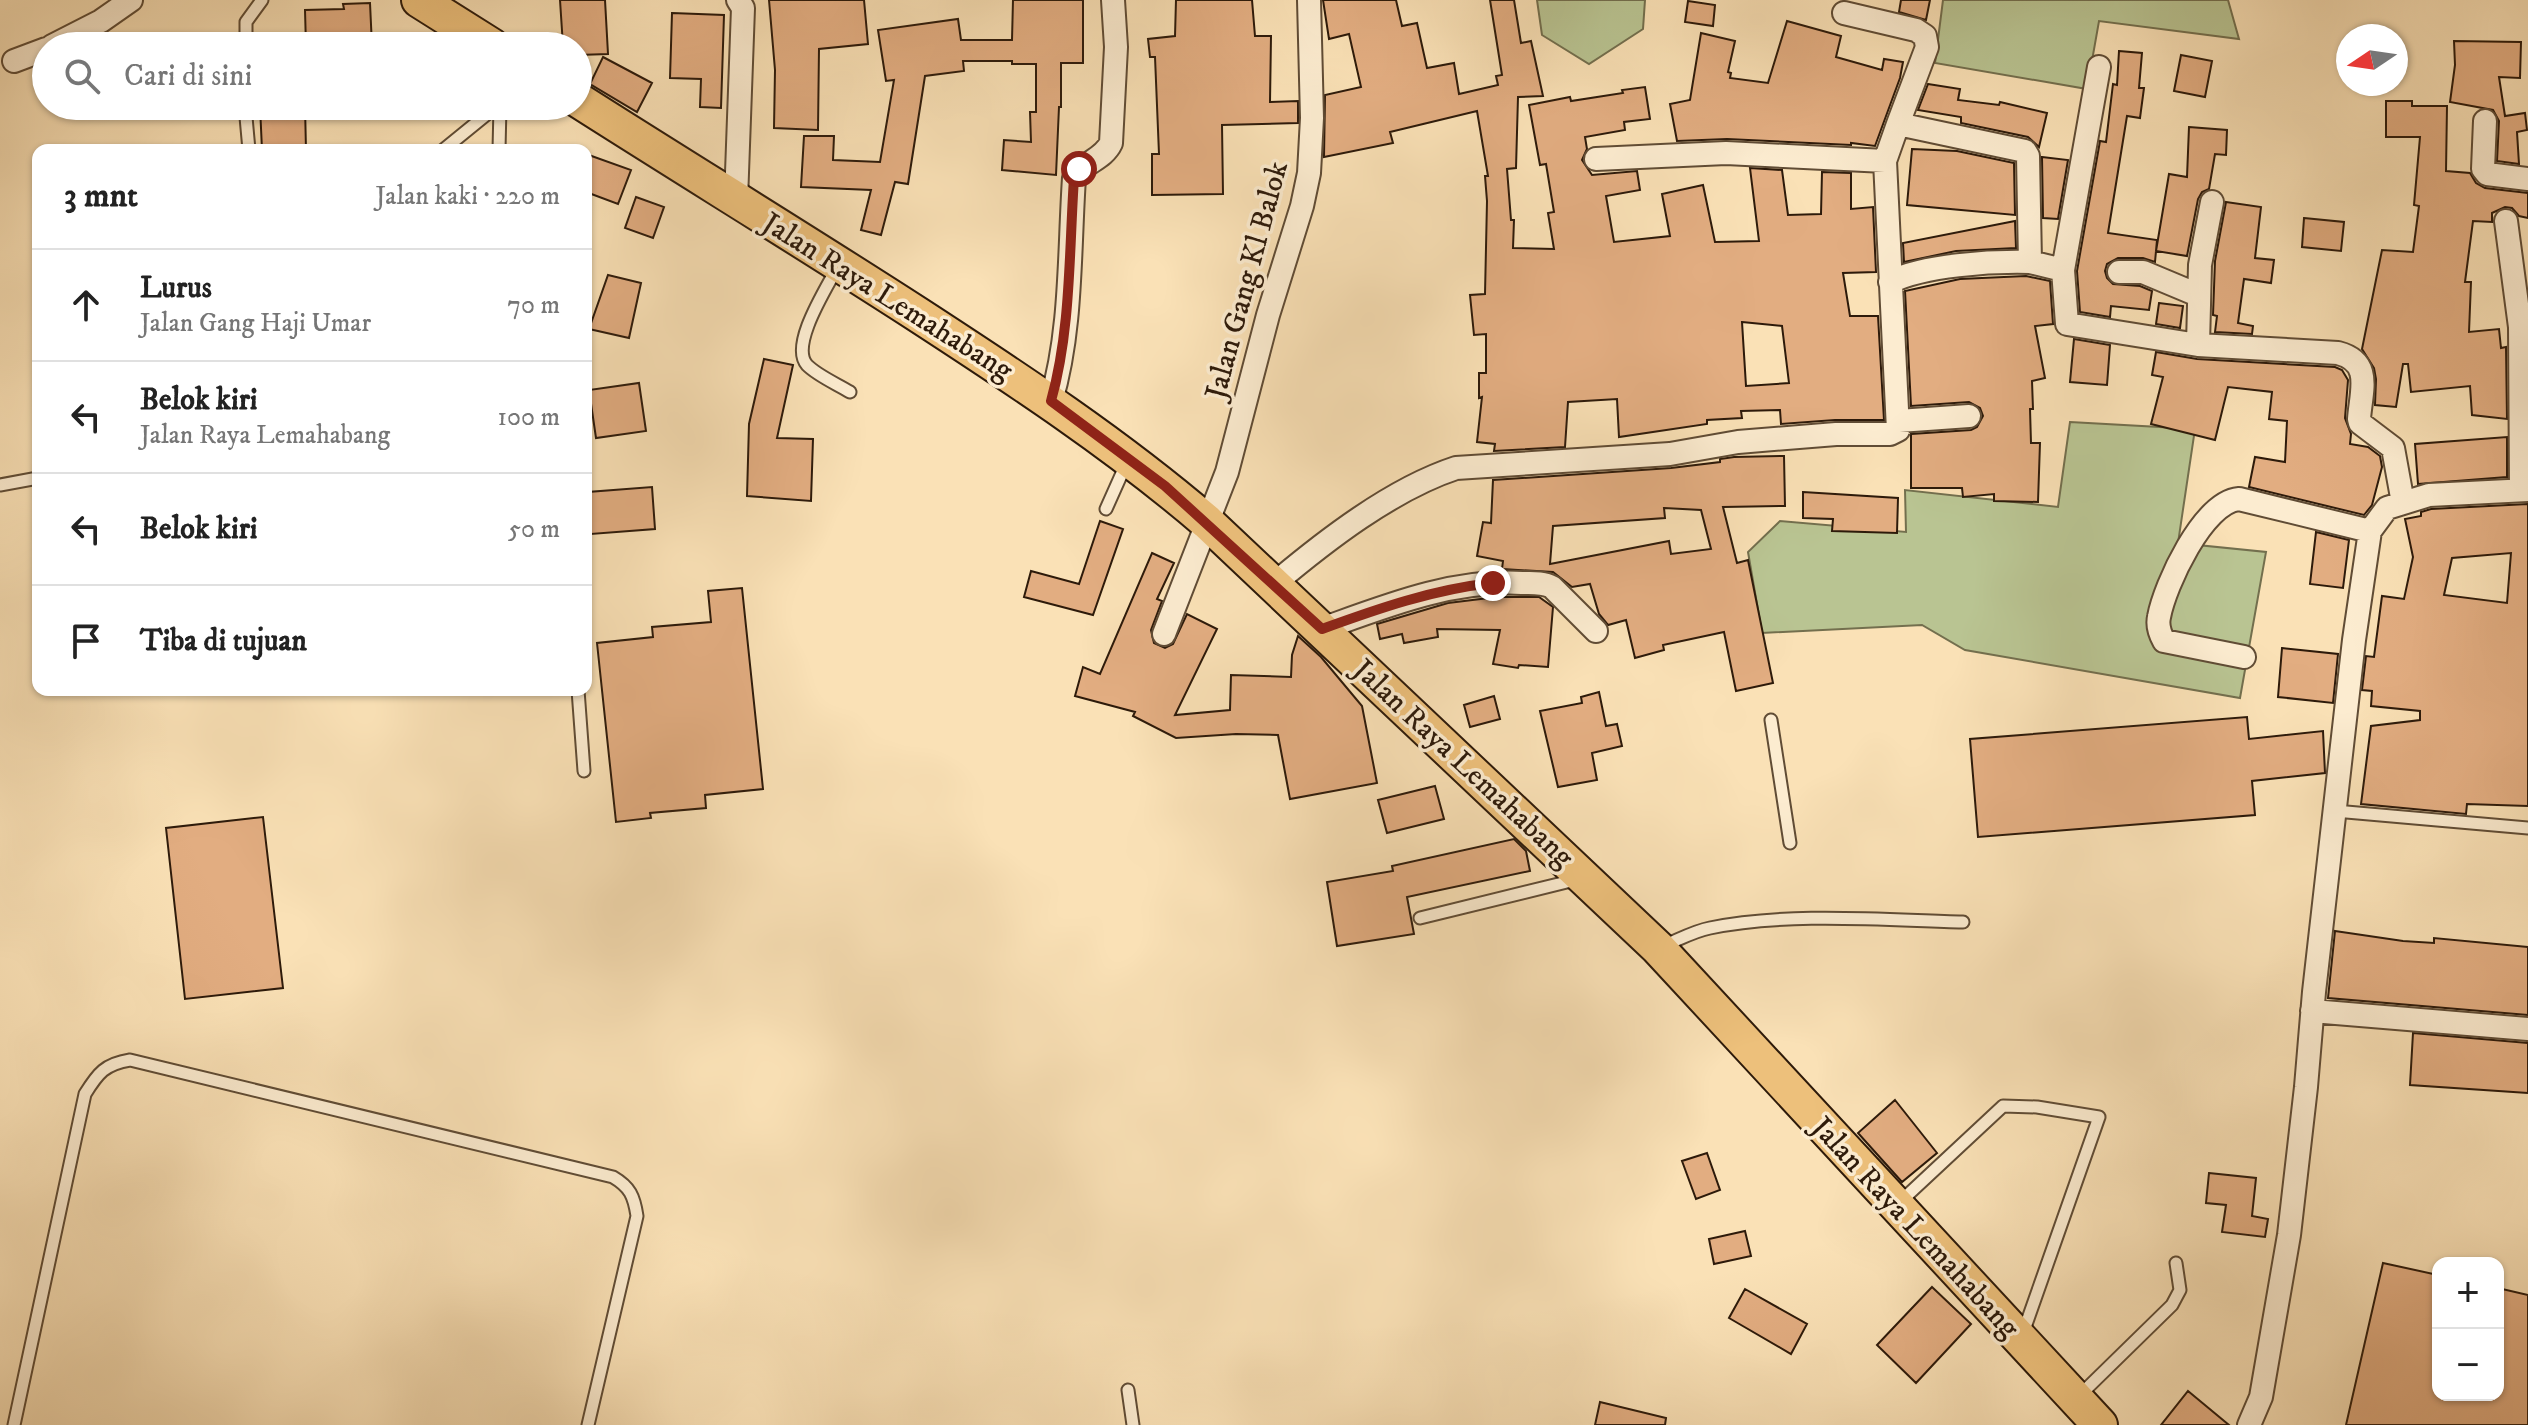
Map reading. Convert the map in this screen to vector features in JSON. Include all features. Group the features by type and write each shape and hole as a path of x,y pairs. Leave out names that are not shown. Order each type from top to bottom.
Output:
{"main road":[{"path":"419,0 470,32"},
{"name":"Jalan Raya Lemahabang","path":"592,109 1051,401 1129,458 1207,522 1658,948 2100,1425"}],"street":[{"path":"79,32 131,0"},
{"path":"1051,401 1065,335 1074,178 1079,169 1106,152 1111,143 1116,59 1113,0"},
{"path":"1116,59 1123,48 1125,0"},
{"name":"Jalan Gang Kl Balok","path":"1164,634 1230,460 1268,315 1305,195 1312,118 1309,0"},
{"path":"736,200 748,3"},
{"path":"1274,584 1347,528 1427,478 1456,468 1670,454 1738,442 1836,434 1890,434 1898,430 1885,161 1927,47 1925,36 1916,30 1844,13"},
{"path":"14,61 32,54"},
{"path":"2099,67 2063,270 2067,324 2198,345 2338,353 2354,359 2363,375 2360,423 2393,448 2403,503"},
{"path":"2485,121 2483,169 2487,174 2528,179"},
{"path":"1898,124 2025,151 2028,156 2030,262"},
{"path":"1596,159 1726,153 1885,161"},
{"path":"2198,345 2200,265 2212,202"},
{"path":"2249,1425 2261,1397 2289,1235 2335,811 2370,531 2387,508 2429,495 2525,490 2524,328 2506,221"},
{"path":"1890,282 1917,272 2008,262 2030,262 2063,270"},
{"path":"2119,272 2143,272 2198,295"},
{"path":"1899,421 1969,416"},
{"path":"2244,657 2175,645 2164,641 2159,632 2158,618 2184,552 2194,535 2219,507 2228,500 2239,499 2370,531"},
{"path":"1322,629 1384,607 1465,585 1513,582 1552,587 1596,631"},
{"path":"2312,1011 2528,1029"}],"lane":[{"path":"246,32 246,22 262,0"},
{"path":"246,120 248,144"},
{"path":"451,144 481,120"},
{"path":"499,120 499,144"},
{"path":"839,264 804,334 801,348 808,366 850,392"},
{"path":"1106,509 1129,458"},
{"path":"0,485 32,479"},
{"path":"578,696 584,771"},
{"path":"1771,720 1790,843"},
{"path":"2335,811 2528,828"},
{"path":"1420,918 1585,878"},
{"path":"1658,948 1707,929 1753,922 1854,919 1963,922"},
{"path":"14,1425 85,1094 101,1069 130,1060 613,1177 627,1185 635,1199 637,1216 588,1425"},
{"path":"1896,1205 2003,1106 2037,1107 2099,1117 2021,1340"},
{"path":"2075,1399 2172,1305 2180,1290 2176,1263"},
{"path":"1128,1390 1133,1425"}],"green space":[{"path":"1537,0 1645,0 1643,29 1589,64 1542,35"},
{"path":"1943,0 2228,0 2239,39 2099,21 2087,89 1935,63"},
{"path":"2070,422 2195,429 2178,543 2266,552 2240,698 1965,650 1922,625 1762,633 1748,552 1780,521 1906,532 1905,490 2058,507"}],"building":[{"path":"560,0 605,0 608,54 592,55 592,32 562,32"},
{"path":"769,0 864,0 868,44 819,49 818,130 774,128 775,70"},
{"path":"1013,0 1083,0 1083,63 1061,63 1056,175 1002,170 1004,140 1031,142 1030,112 1036,112 1036,64 963,61 964,71 925,76 908,184 895,182 881,235 861,230 871,190 801,187 804,136 834,136 833,160 880,162 894,80 886,81 878,30 958,19 961,40 1012,40"},
{"path":"1176,0 1252,0 1255,36 1271,36 1270,102 1298,101 1298,123 1222,125 1223,194 1152,195 1152,154 1159,154 1155,57 1150,57 1148,39 1175,36"},
{"path":"1323,0 1396,0 1402,26 1417,23 1427,68 1454,63 1459,94 1498,85 1496,76 1502,75 1490,0 1514,0 1521,43 1531,41 1543,96 1518,97 1516,168 1507,169 1511,220 1514,220 1513,248 1554,249 1548,213 1554,212 1546,164 1540,165 1529,105 1570,97 1571,101 1623,93 1622,90 1645,87 1650,119 1624,122 1625,130 1585,137 1587,149 1582,160 1592,175 1637,171 1640,190 1606,196 1614,242 1670,236 1662,194 1703,185 1715,242 1759,241 1750,168 1782,170 1788,215 1821,214 1822,172 1851,173 1851,209 1873,207 1876,272 1843,273 1850,316 1878,316 1884,420 1781,424 1780,410 1741,411 1742,418 1707,420 1707,424 1619,437 1617,399 1568,402 1565,447 1494,451 1495,444 1477,442 1482,397 1479,398 1479,373 1486,373 1486,334 1474,335 1470,295 1485,294 1485,176 1488,176 1477,111 1390,132 1393,143 1324,157 1325,95 1361,87 1349,34 1329,39","holes":["1742,322 1782,326 1789,383 1746,386"]},
{"path":"1901,0 1930,0 1926,20 1899,12"},
{"path":"1688,1 1715,5 1713,26 1685,22"},
{"path":"370,3 371,32 306,32 305,10 344,9 343,4"},
{"path":"672,13 724,15 721,108 700,107 701,79 670,78"},
{"path":"1787,21 1841,36 1836,57 1882,70 1884,59 1903,62 1875,146 1727,139 1677,141 1670,104 1690,100 1701,33 1735,41 1728,72 1731,73 1730,78 1768,83"},
{"path":"2454,41 2521,42 2520,78 2499,77 2505,116 2525,113 2527,130 2517,132 2519,164 2497,161 2499,121 2493,110 2450,102 2455,65"},
{"path":"2119,51 2142,53 2139,88 2144,88 2140,118 2127,116 2108,233 2157,240 2155,262 2143,258 2118,258 2107,264 2107,278 2113,284 2140,286 2152,291 2149,310 2111,306 2110,317 2080,312 2077,271 2100,141 2106,142 2113,84 2117,85"},
{"path":"2181,55 2212,61 2205,97 2174,91"},
{"path":"603,57 652,83 637,112 592,85"},
{"path":"1928,84 1960,89 1958,100 1999,105 2000,102 2047,113 2039,147 2028,137 1961,123 1961,117 1918,110"},
{"path":"2386,101 2412,101 2412,106 2447,106 2446,171 2470,173 2476,183 2485,188 2528,193 2528,218 2505,207 2492,213 2492,222 2473,221 2465,282 2471,282 2469,332 2499,329 2501,348 2506,347 2507,419 2472,415 2470,386 2411,392 2408,364 2403,364 2396,407 2375,405 2374,368 2362,349 2382,250 2413,252 2419,206 2414,205 2420,137 2386,137"},
{"path":"261,120 305,120 306,144 262,144"},
{"path":"2189,127 2227,130 2226,155 2215,154 2209,189 2202,192 2198,199 2187,256 2156,251 2169,174 2187,177"},
{"path":"1912,149 1957,151 2014,163 2015,215 1907,205"},
{"path":"592,156 631,170 618,204 592,194"},
{"path":"2042,157 2068,160 2058,219 2043,218"},
{"path":"636,197 664,207 653,238 625,228"},
{"path":"2226,202 2261,207 2255,258 2274,260 2271,283 2244,279 2238,323 2253,326 2252,334 2215,332 2215,261"},
{"path":"2304,218 2344,222 2341,251 2302,247"},
{"path":"2015,221 2016,248 1956,251 1904,262 1903,243"},
{"path":"608,275 641,283 629,338 592,330 592,320"},
{"path":"2026,276 2050,281 2053,324 2035,326 2045,378 2032,381 2033,409 2030,409 2031,443 2040,443 2038,502 1994,501 1994,494 1963,497 1962,488 1911,488 1911,434 1971,430 1977,427 1983,416 1980,408 1969,402 1911,406 1905,291 1960,279"},
{"path":"2159,303 2183,306 2180,328 2156,324"},
{"path":"2074,339 2110,345 2107,385 2070,382"},
{"path":"2156,352 2197,359 2335,367 2342,370 2348,380 2345,418 2351,434 2350,444 2368,447 2380,456 2382,467 2372,505 2364,515 2249,487 2255,457 2285,462 2287,421 2269,419 2272,392 2228,387 2215,440 2151,424 2163,377 2152,375"},
{"path":"764,359 793,365 777,438 813,439 811,501 747,496 749,424"},
{"path":"639,383 646,431 596,438 592,390"},
{"path":"2507,437 2507,477 2418,484 2415,444"},
{"path":"1784,456 1785,506 1723,507 1737,563 1748,560 1773,683 1736,691 1724,632 1663,645 1664,650 1635,658 1626,620 1608,625 1599,614 1590,584 1572,587 1553,572 1502,569 1503,561 1477,556 1483,522 1491,523 1493,480 1671,468 1720,462 1720,459","holes":["1664,508 1701,510 1711,549 1671,554 1669,541 1550,564 1553,526 1665,518"]},
{"path":"652,487 655,529 592,534 592,492"},
{"path":"1803,492 1898,498 1897,533 1832,531 1833,519 1803,518"},
{"path":"2528,504 2528,806 2467,804 2466,814 2361,804 2371,726 2420,720 2420,711 2371,706 2372,691 2362,690 2366,656 2374,657 2382,596 2404,599 2413,557 2405,519 2421,516 2421,512","holes":["2511,553 2507,603 2444,595 2452,558"]},
{"path":"1100,521 1123,529 1093,615 1024,597 1031,571 1079,584"},
{"path":"2316,532 2349,540 2343,588 2310,584"},
{"path":"1152,553 1174,563 1157,599 1162,601 1151,630 1154,643 1165,648 1173,644 1187,614 1217,629 1175,715 1230,710 1231,675 1291,677 1292,655 1298,636 1321,657 1362,706 1377,783 1290,799 1278,735 1176,738 1133,716 1135,712 1075,696 1083,667 1100,674"},
{"path":"742,588 763,789 705,795 706,808 650,813 651,818 616,822 597,643 653,637 652,627 711,622 708,591"},
{"path":"1497,597 1539,597 1553,607 1548,667 1519,665 1518,668 1493,664 1500,630 1437,629 1438,637 1404,643 1402,634 1380,639 1377,624 1448,603"},
{"path":"2282,648 2338,654 2333,703 2278,697"},
{"path":"1599,692 1606,726 1617,724 1622,746 1592,753 1597,780 1558,787 1540,711 1582,703 1581,697"},
{"path":"1494,696 1500,719 1470,727 1464,705"},
{"path":"2247,717 2249,739 2323,731 2325,773 2252,781 2255,815 1978,837 1970,739"},
{"path":"1435,786 1444,819 1387,833 1378,800"},
{"path":"263,817 283,988 185,999 166,828"},
{"path":"1514,839 1526,851 1530,871 1407,897 1414,934 1337,946 1327,882 1393,871 1392,866"},
{"path":"2335,931 2403,941 2434,943 2434,938 2528,947 2528,1015 2328,998"},
{"path":"2413,1033 2528,1043 2528,1093 2410,1085"},
{"path":"1895,1100 1937,1153 1902,1182 1858,1133"},
{"path":"1707,1153 1720,1190 1696,1199 1682,1161"},
{"path":"2209,1173 2256,1178 2252,1216 2268,1219 2265,1237 2222,1232 2226,1205 2206,1203"},
{"path":"1745,1231 1751,1256 1714,1264 1709,1239"},
{"path":"2383,1263 2432,1274 2432,1401 2504,1401 2504,1289 2528,1295 2528,1425 2346,1425"},
{"path":"1932,1287 1971,1324 1916,1383 1877,1345"},
{"path":"1745,1289 1807,1324 1791,1354 1729,1318"},
{"path":"2188,1391 2229,1425 2161,1425"},
{"path":"1600,1402 1666,1418 1665,1425 1595,1425"}],"route":[{"path":"1079,169 1074,178 1065,335 1051,401 1165,486 1322,629 1384,607 1465,585 1493,583"}]}
